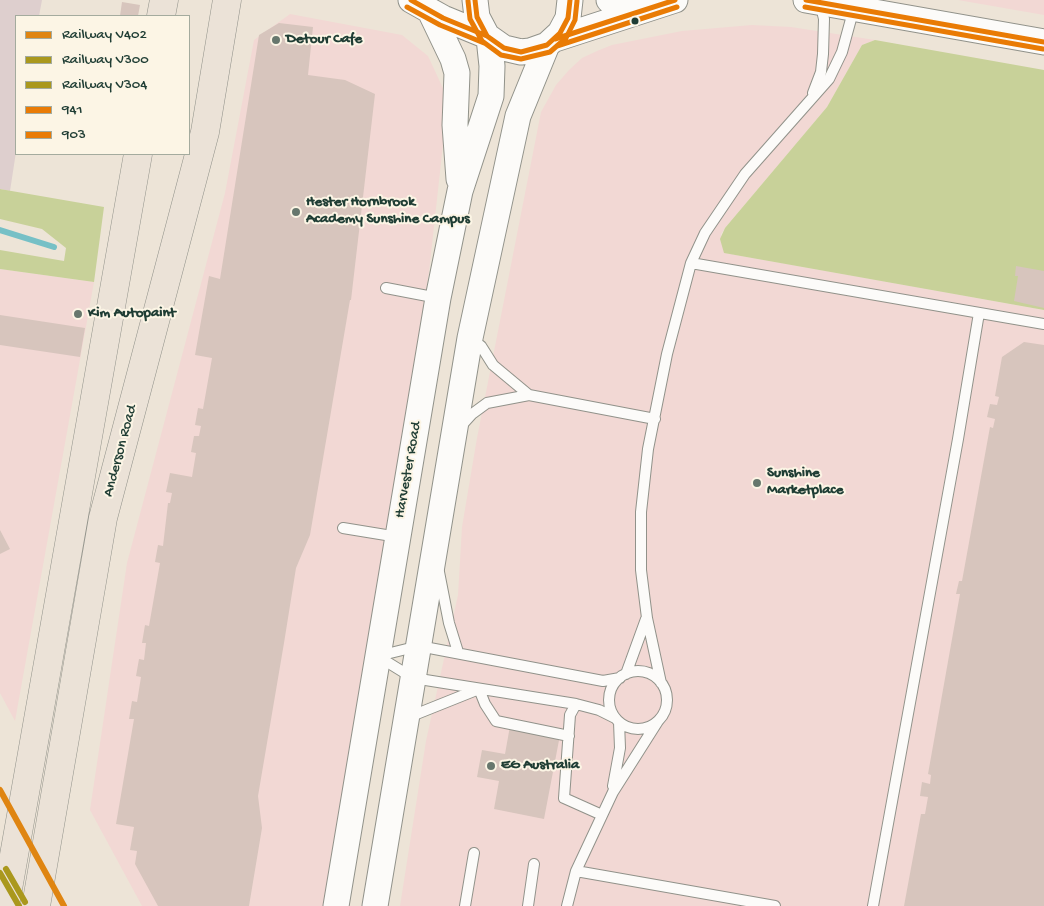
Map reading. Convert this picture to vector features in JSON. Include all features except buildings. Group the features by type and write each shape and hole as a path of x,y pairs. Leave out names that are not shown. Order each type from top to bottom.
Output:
{"main road":[{"path":"162,15 164,0"},
{"name":"Anderson Road","path":"36,906 103,518 205,132 227,0"},
{"path":"5,906 138,155"}],"street":[{"name":"Harvester Road","path":"336,906 438,298 460,191 491,96 492,66 488,37 479,24 475,0"},
{"path":"375,906 470,338 518,116 551,42 568,18 570,0"},
{"path":"609,0 667,0"},
{"path":"421,6 488,37 496,44 512,51 530,52 551,42 675,0"},
{"path":"813,1 1044,42"},
{"path":"421,6 444,37 457,73 455,125 460,191"}],"lane":[{"path":"811,99 821,72 824,19 813,1"},
{"path":"661,683 647,618 641,570 641,512 648,450 667,354 691,263 705,233 740,181 829,79 838,63 854,7"},
{"path":"691,263 1044,324"},
{"path":"386,288 438,298"},
{"path":"873,906 979,313"},
{"path":"470,338 481,346 493,365 529,395"},
{"path":"452,438 466,419 487,403 529,395 655,419"},
{"path":"343,528 398,538"},
{"path":"434,549 449,623 458,652"},
{"path":"612,792 620,748 617,720 609,701 610,693 623,676 647,618"},
{"path":"378,656 418,646 458,652 603,681 645,672 661,683 666,690 667,707 612,792 576,871 567,906"},
{"path":"378,656 413,678 576,704 599,710 634,729 643,729 658,721"},
{"path":"406,718 479,689"},
{"path":"479,689 485,704 496,721 569,736"},
{"path":"576,704 570,715 564,798 602,815"},
{"path":"465,906 474,853"},
{"path":"528,906 534,864"},
{"path":"576,871 720,901 775,906"}],"shaded area":[{"path":"0,0 42,0 39,15 15,15 16,155 10,191 0,189"},
{"path":"958,0 1044,0 1044,15"},
{"path":"290,14 402,35 428,56 448,99 429,272 327,906 142,906 90,810 127,563 225,193 254,40"},
{"name":"Sunshine Marketplace","path":"752,25 791,27 875,40 862,45 827,107 725,228 721,234 725,253 1044,310 1044,906 400,906 426,741 458,595 462,527 477,438 541,112 556,85 569,70 582,58 597,51 612,45 682,31"},
{"path":"0,269 94,282 15,721 0,693"}],"green space":[{"path":"875,40 1044,70 1044,310 724,253 720,239 725,228 827,107 862,45"},
{"path":"0,189 104,207 94,282 0,269 0,250 64,261 66,248 42,229 0,219"}],"waterway":[{"path":"0,230 54,247"}],"rail line":[{"name":"V402","path":"0,790 64,906"},
{"name":"V304","path":"6,869 25,902"},
{"name":"V300","path":"0,873 19,906"}],"transit line":[{"name":"941","path":"411,0 443,18 487,36"},
{"name":"941","path":"475,0 477,17 487,36 504,48 521,52 547,45 560,33 568,18 570,0"},
{"name":"941","path":"555,39 675,0"},
{"name":"941","path":"806,0 1044,42"},
{"name":"903","path":"468,1 470,19 482,41 501,55 521,59 550,52 566,38 575,20 577,1"},
{"name":"903","path":"407,7 440,25 484,43"},
{"name":"903","path":"557,46 677,7"},
{"name":"903","path":"805,7 1043,49"}],"place":[{"name":"Detour Cafe","path":"276,40"},
{"name":"Hester Hornbrook Academy Sunshine Campus","path":"296,212"},
{"name":"Kim Autopaint","path":"78,314"},
{"name":"Sunshine Marketplace","path":"757,483"},
{"name":"EG Australia","path":"491,766"}]}
